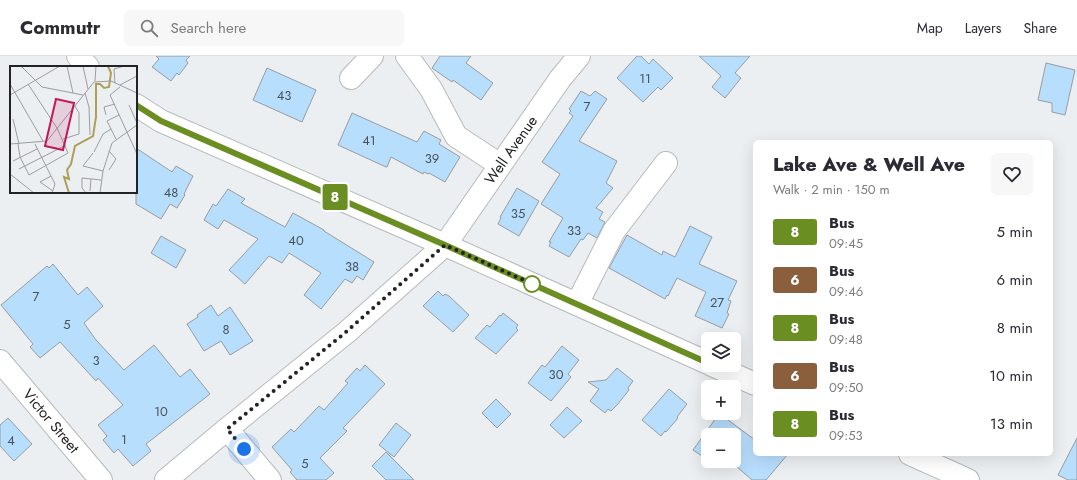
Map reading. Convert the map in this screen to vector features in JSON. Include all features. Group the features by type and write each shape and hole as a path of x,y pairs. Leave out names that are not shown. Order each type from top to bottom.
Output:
{"street":[{"path":"78,56 87,66"},
{"path":"351,78 372,56"},
{"path":"407,56 431,89 456,136 500,165"},
{"name":"Well Avenue","path":"166,480 346,332 445,245 560,79 579,56"},
{"path":"137,106 161,121 445,245 701,360"},
{"path":"577,304 614,231 666,163"},
{"name":"Victor Street","path":"0,361 101,480"},
{"path":"728,372 753,383"},
{"path":"227,429 270,480"},
{"path":"914,456 968,480"}],"building":[{"path":"156,56 190,56 186,60 188,63 179,75 177,73 171,81 152,67 159,59"},
{"path":"440,56 471,56 466,63 493,83 481,100 453,80 452,82 432,68"},
{"path":"637,56 641,56 649,64 653,59 673,78 661,90 658,87 643,102 617,78"},
{"path":"699,56 750,56 735,73 741,78 725,98 712,87 721,76"},
{"path":"1046,63 1075,70 1065,115 1052,112 1052,103 1038,100"},
{"path":"267,68 316,90 302,122 253,100"},
{"path":"581,91 590,96 595,91 607,99 579,141 617,161 606,183 613,188 596,208 603,212 599,219 605,222 597,238 588,233 583,240 581,239 569,257 549,246 551,242 549,242 563,218 541,204 560,174 542,162 573,116 569,113 571,111 569,109"},
{"path":"352,113 417,142 424,131 441,140 439,144 460,157 445,182 429,173 424,172 423,174 391,157 386,167 338,145"},
{"path":"137,149 172,172 176,166 193,176 184,194 185,195 177,208 170,204 161,219 136,204"},
{"path":"517,188 539,201 519,236 498,224 501,218 500,217"},
{"path":"228,189 245,199 241,203 285,227 293,213 324,230 374,262 363,280 357,276 352,283 345,279 321,309 304,295 321,273 289,253 282,263 269,256 245,284 229,270 258,239 224,220 218,229 204,220 213,204 216,206"},
{"path":"690,226 712,237 699,264 737,281 728,300 731,301 727,313 729,314 722,328 695,316 706,292 677,278 665,299 609,268 627,235 662,255 663,251 675,257"},
{"path":"161,236 186,250 176,268 151,253"},
{"path":"53,264 78,295 87,287 103,306 84,323 96,340 124,370 154,345 180,377 190,369 210,394 146,444 151,451 133,466 118,449 114,453 103,440 107,436 98,425 123,405 98,378 96,381 60,342 40,358 30,347 33,344 1,305 47,266 49,268"},
{"path":"438,291 443,296 445,294 449,296 469,315 453,332 423,306"},
{"path":"211,305 218,316 230,307 253,341 230,355 221,341 204,351 187,324 198,317 197,315"},
{"path":"503,313 518,325 516,328 518,330 496,354 475,338 487,325 490,327"},
{"path":"562,346 579,360 568,374 571,377 551,401 528,383 542,365 545,367"},
{"path":"365,365 385,384 343,428 347,431 320,458 334,473 326,480 297,480 290,472 292,470 272,447 291,429 294,432 319,406 324,410 348,383 345,381 357,368 360,371"},
{"path":"617,368 633,381 628,388 629,390 617,405 611,411 608,409 605,413 590,401 599,389 588,382 606,380"},
{"path":"669,389 687,404 677,417 678,418 661,436 642,420"},
{"path":"496,399 511,414 497,428 482,413"},
{"path":"567,407 582,421 564,438 550,425"},
{"path":"8,418 32,444 14,461 0,446 0,425"},
{"path":"715,420 728,420 739,428 709,428"},
{"path":"396,423 411,435 394,457 379,445"},
{"path":"741,430 753,439 753,456 786,456 766,480 752,480 738,468 741,468"},
{"path":"1077,438 1077,480 1068,480 1058,475"},
{"path":"701,439 701,455 693,450"},
{"path":"386,452 414,480 386,480 372,466"}],"bus line":[{"name":"8","path":"137,106 161,121 445,245 701,360"}],"route":[{"path":"244,449 227,429 346,332 445,245 537,286 532,284"}]}
